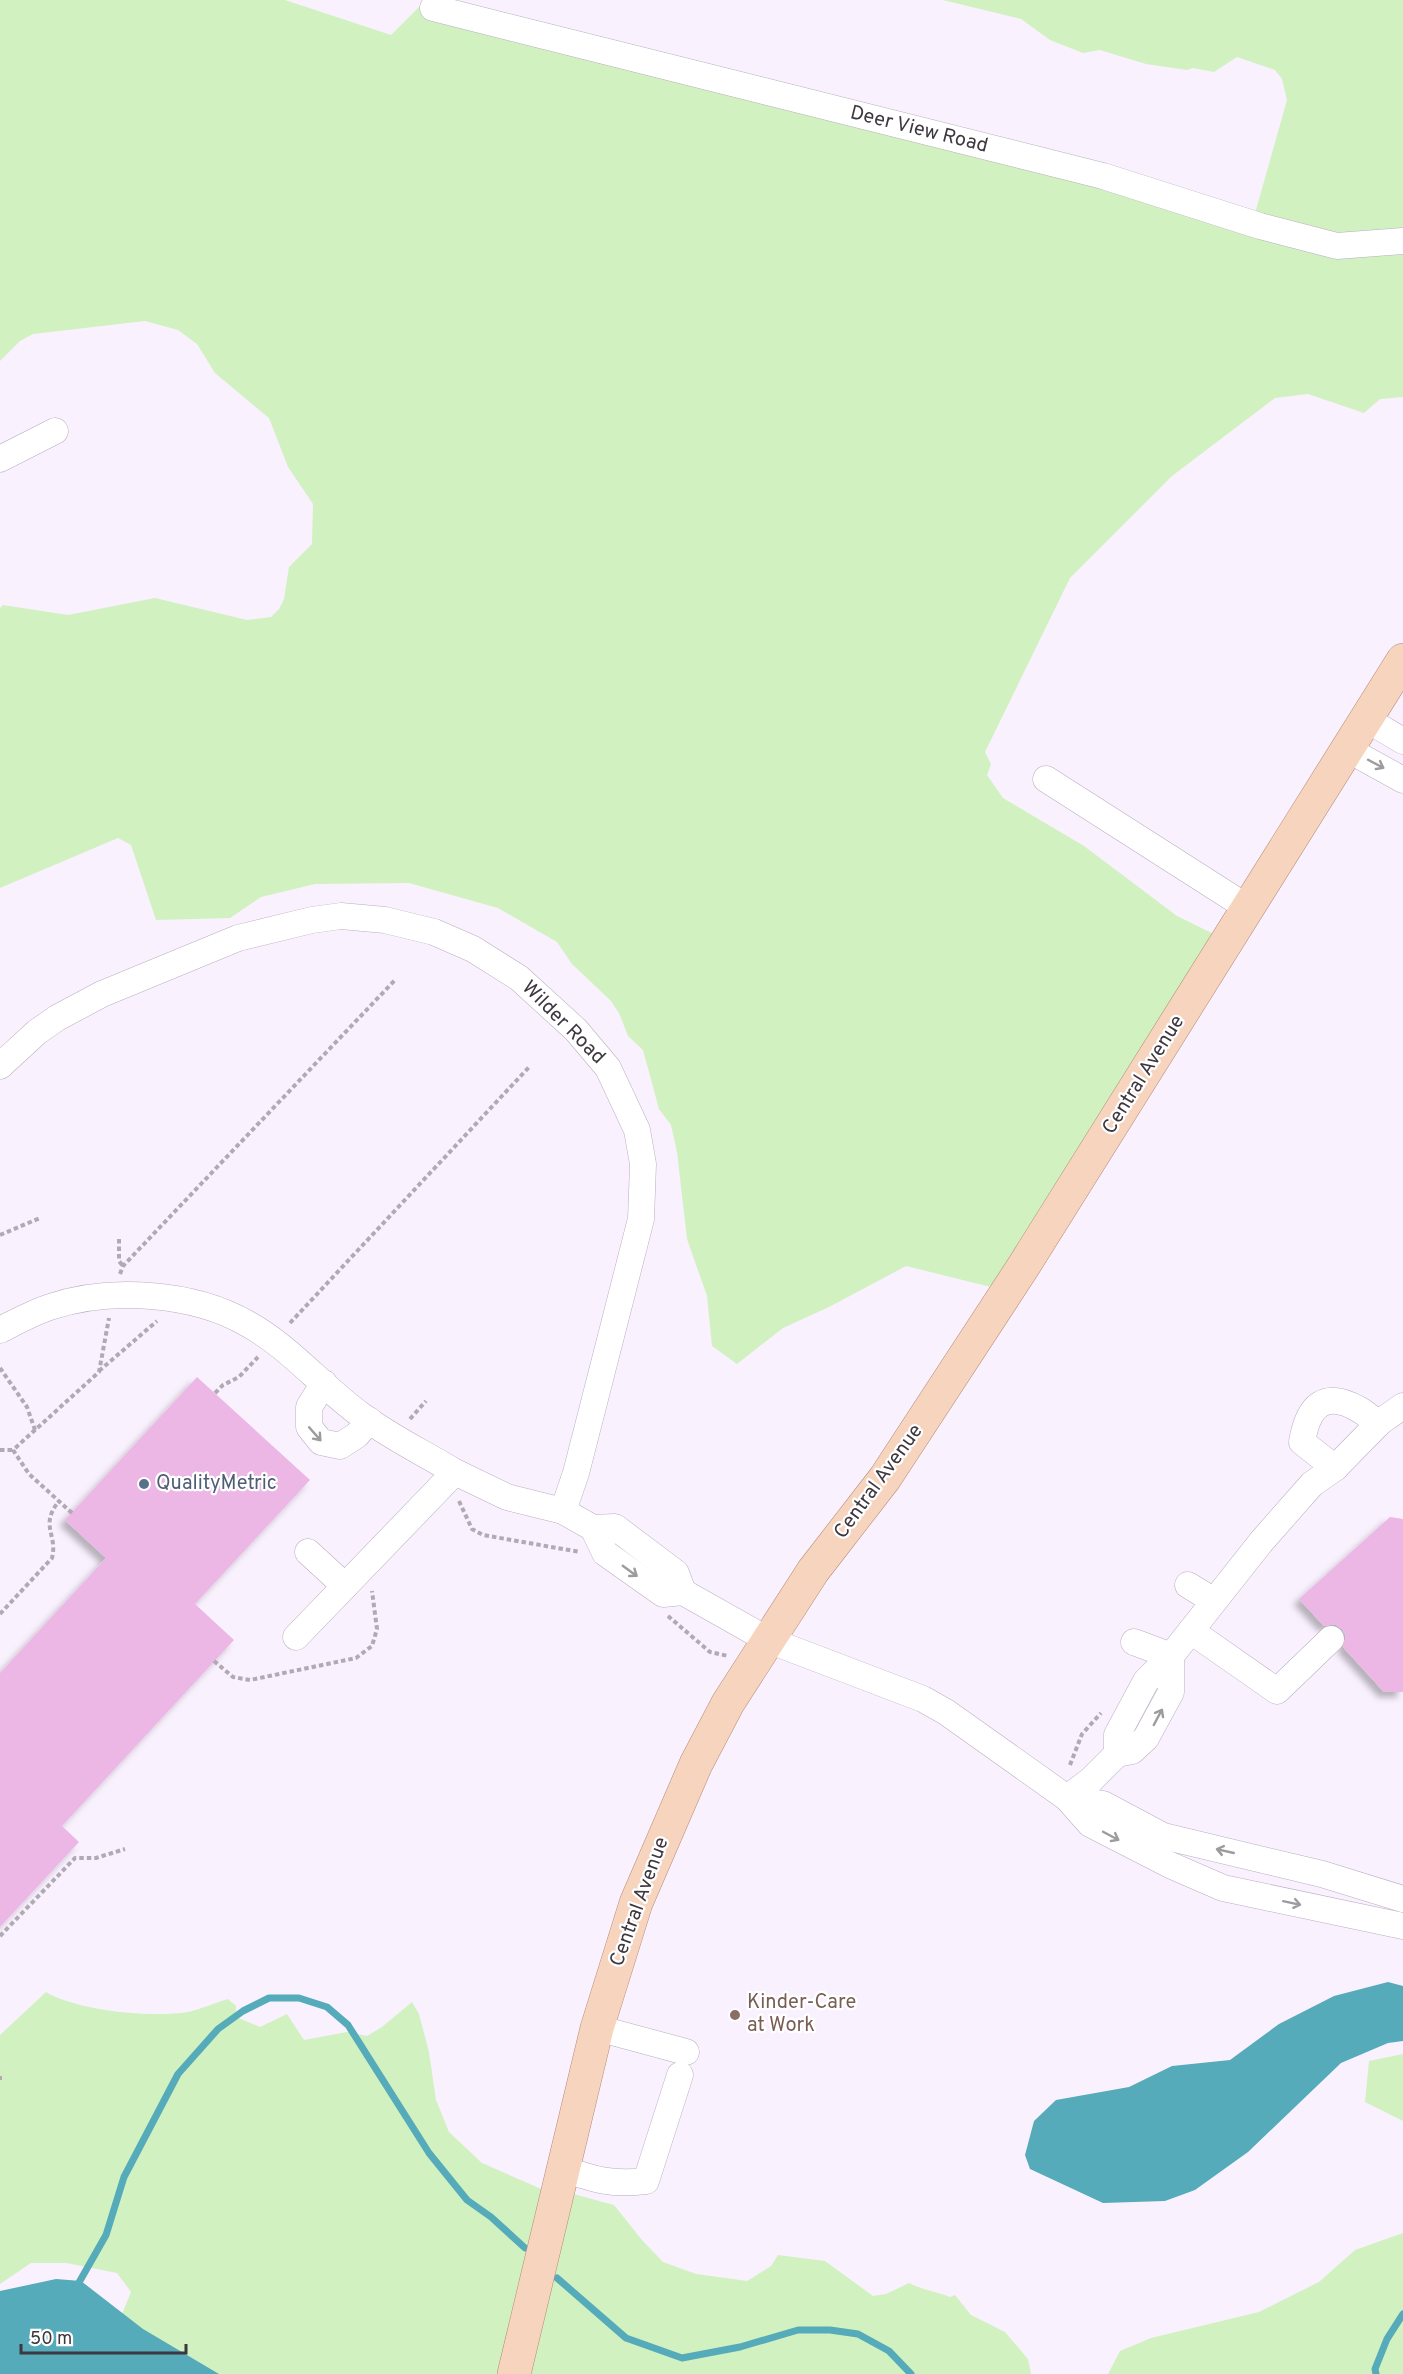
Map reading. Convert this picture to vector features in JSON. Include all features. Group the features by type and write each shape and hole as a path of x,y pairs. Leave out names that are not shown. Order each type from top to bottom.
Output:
{"main road":[{"name":"Central Avenue","path":"514,2374 597,2028 636,1903 696,1764 729,1703 813,1571 885,1478 1023,1267 1403,660"}],"street":[{"name":"Deer View Road","path":"433,8 1103,176 1260,226 1337,246 1403,241"},
{"path":"0,459 55,431"},
{"path":"1366,719 1403,741"},
{"path":"1347,749 1403,780"},
{"path":"1046,779 1248,908"},
{"name":"Wilder Road","path":"0,1066 37,1032 102,994 238,938 312,920 341,916 385,920 434,932 473,949 519,978 576,1030 608,1068 637,1130 644,1164 641,1219 576,1473 563,1511"},
{"path":"0,1330 50,1307 92,1297 139,1295 182,1300 248,1324 263,1345 324,1383 369,1420 455,1472 507,1497 563,1511 593,1528 615,1527 676,1573 683,1592 768,1640 923,1699 946,1712 1067,1798 1103,1804 1157,1846 1223,1888 1403,1926"},
{"path":"324,1383 309,1407 309,1427 321,1442 340,1446 357,1435 369,1420"},
{"path":"1335,1468 1302,1442 1305,1429 1315,1409 1326,1400 1336,1399 1380,1422"},
{"path":"1067,1798 1091,1780 1117,1754 1132,1751 1146,1738 1171,1692 1172,1656 1214,1601 1261,1542 1312,1484 1335,1468 1380,1422 1403,1406"},
{"path":"296,1637 455,1472"},
{"path":"308,1552 345,1586"},
{"path":"1188,1585 1214,1601"},
{"path":"1191,1631 1277,1691 1331,1639"},
{"path":"1134,1642 1172,1656"},
{"path":"1157,1846 1322,1874 1403,1899"},
{"path":"564,2169 592,2179 620,2184 646,2181 683,2063 597,2028"}],"path":[{"path":"99,1372 114,1296 123,1266 395,980"},
{"path":"215,1393 239,1377 261,1354 263,1345 530,1066"},
{"path":"0,1234 40,1218"},
{"path":"119,1239 118,1261 123,1266"},
{"path":"0,1450 13,1450 164,1315"},
{"path":"0,1368 27,1407 35,1430"},
{"path":"13,1450 29,1474 72,1513"},
{"path":"455,1497 458,1497 472,1529 483,1534 581,1552"},
{"path":"0,1614 52,1558 54,1549 49,1528 50,1512 59,1501"},
{"path":"214,1661 233,1677 250,1680 356,1658 372,1646 377,1629 372,1591 374,1583"},
{"path":"665,1613 710,1652"},
{"path":"0,1936 75,1858 96,1858 125,1849"}],"green space":[{"path":"0,0 285,0 391,35 420,6 447,9 1254,217 1287,100 1282,79 1275,70 1237,57 1214,72 1146,64 1100,50 1083,53 1050,40 1021,19 943,0 1403,0 1403,397 1380,399 1364,413 1308,394 1275,398 1172,476 1070,578 985,752 991,764 987,775 1003,798 1084,846 1177,916 1226,940 1003,1290 906,1266 829,1307 783,1328 737,1364 712,1346 707,1296 687,1239 677,1152 671,1125 659,1109 643,1050 628,1036 619,1013 610,1000 572,964 557,942 498,908 409,883 315,884 261,897 230,918 156,920 131,845 118,838 0,888 0,608 3,605 68,615 155,598 247,620 271,617 279,609 284,599 289,567 312,544 313,504 288,467 269,418 215,373 197,344 178,330 145,321 33,334 20,341 0,361"},
{"path":"46,1992 60,1999 96,2008 155,2014 188,2012 228,1999 236,2006 236,2017 260,2027 287,2014 304,2040 347,2032 367,2036 382,2027 412,2002 419,2014 429,2052 436,2100 449,2132 482,2163 546,2191 566,2192 614,2205 663,2262 696,2274 747,2281 771,2266 778,2255 825,2261 873,2296 886,2294 909,2283 950,2297 955,2295 971,2315 1005,2332 1028,2359 1031,2374 218,2374 156,2349 122,2314 131,2292 117,2273 66,2263 31,2263 0,2284 0,2035"},
{"path":"1403,2054 1403,2121 1365,2102 1369,2061"},
{"path":"1403,2233 1403,2374 1108,2374 1120,2351 1151,2338 1259,2312 1319,2282 1355,2250"}],"water":[{"path":"1388,1982 1403,1986 1403,2041 1388,2043 1341,2063 1248,2152 1195,2190 1165,2201 1103,2203 1030,2169 1025,2155 1034,2121 1056,2100 1129,2087 1172,2066 1230,2060 1279,2024 1334,1996"},
{"path":"56,2279 81,2281 143,2329 219,2374 0,2374 0,2291"}],"building":[{"path":"197,1377 310,1480 195,1604 234,1640 62,1826 79,1842 0,1927 0,1673 106,1558 65,1520"},
{"path":"1390,1517 1403,1519 1403,1692 1384,1692 1343,1647 1346,1636 1342,1629 1335,1624 1324,1626 1299,1599"}],"waterway":[{"path":"77,2286 106,2235 124,2177 178,2074 218,2029 243,2011 269,1998 299,1998 327,2007 348,2025 429,2153 467,2200 491,2217 525,2248"},
{"path":"557,2278 626,2338 682,2358 740,2347 798,2330 830,2330 858,2334 889,2351 911,2374"},
{"path":"1376,2374 1375,2369 1387,2339 1403,2314"}],"place":[{"name":"QualityMetric","path":"144,1484"},
{"name":"Kinder-Care at Work","path":"735,2015"}]}
